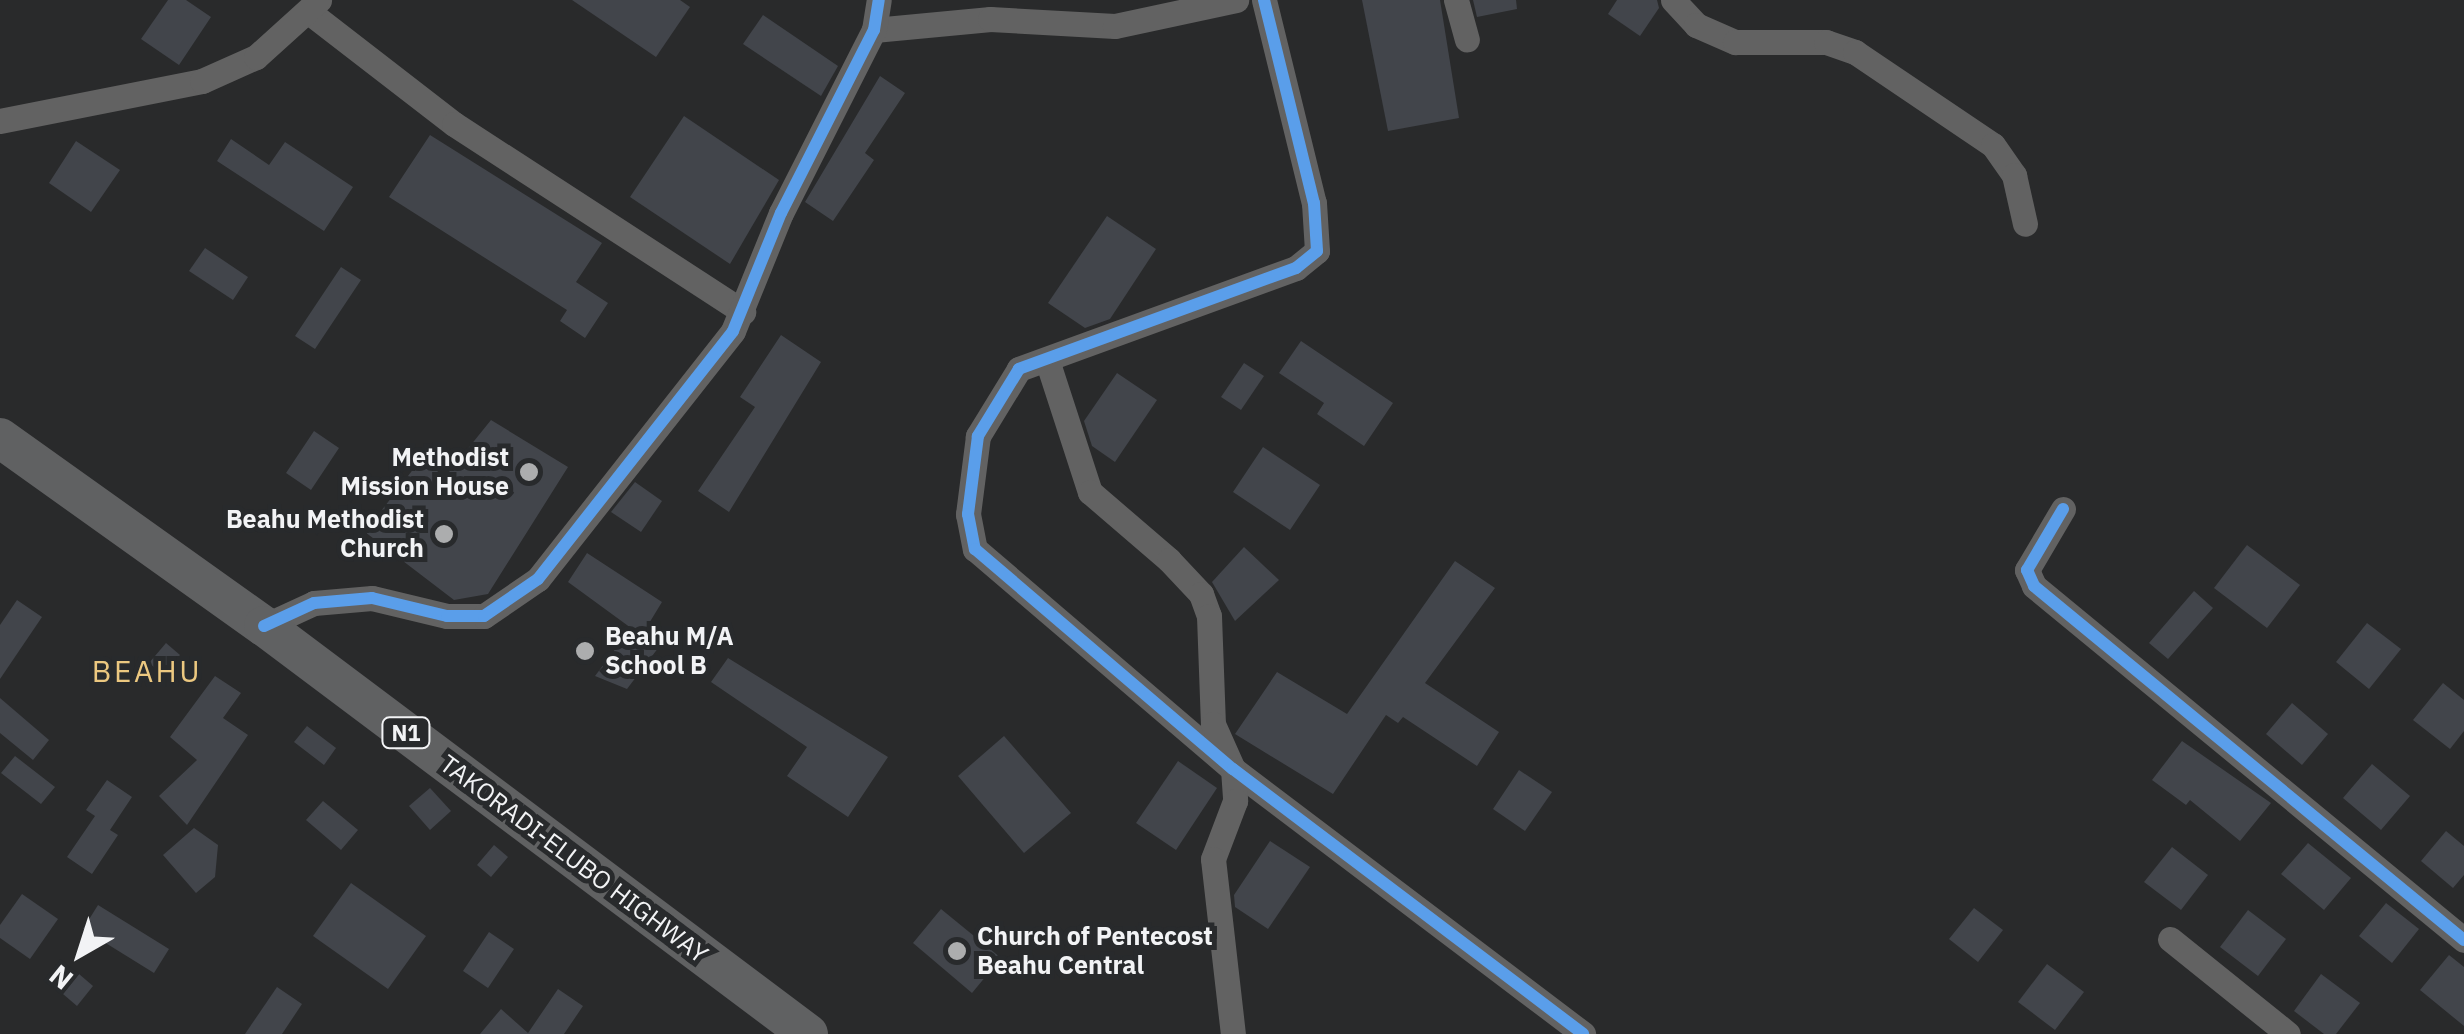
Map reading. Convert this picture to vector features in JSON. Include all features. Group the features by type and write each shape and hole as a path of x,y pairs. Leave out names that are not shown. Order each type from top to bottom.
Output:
{"highway":[{"name":"TAKORADI-ELUBO HIGHWAY","path":"0,438 264,626 808,1034"}],"street":[{"path":"264,626 314,602 372,598 447,616 484,616 516,596 553,562 680,405 743,312 781,214 874,30 879,0"},
{"path":"874,30 990,19 1116,26 1236,0"},
{"path":"1264,0 1314,203 1317,250 1296,268 1019,370 978,436 968,514 976,549 1232,769 1583,1034"},
{"path":"1456,0 1466,40"},
{"path":"1672,0 1696,25 1735,42 1826,42 1855,52 1994,145 2014,175 2026,224"},
{"path":"0,121 202,81 256,57 314,6 454,124 743,312"},
{"path":"1047,360 1090,492 1201,594 1210,616 1213,724 1232,769 1234,802 1213,859 1233,1034"},
{"path":"2063,509 2027,570 2034,586 2464,940"},
{"path":"2170,939 2288,1034"}],"building":[{"path":"168,0 186,0 211,17 179,65 141,39"},
{"path":"572,0 680,0 690,7 656,57"},
{"path":"1362,0 1440,0 1459,118 1388,131"},
{"path":"1473,0 1516,0 1517,9 1477,17"},
{"path":"1617,0 1657,0 1659,8 1640,36 1608,14"},
{"path":"763,15 838,66 821,96 743,44"},
{"path":"880,76 905,93 865,153 874,160 833,221 805,202"},
{"path":"684,116 779,180 730,264 630,197"},
{"path":"430,135 602,243 576,282 608,303 585,338 560,321 567,310 389,197"},
{"path":"231,139 269,165 285,142 353,187 324,231 217,161"},
{"path":"76,141 120,170 91,212 49,183"},
{"path":"1107,216 1156,249 1110,319 1085,328 1048,303"},
{"path":"205,248 248,277 233,300 189,271"},
{"path":"341,267 361,280 315,349 295,336"},
{"path":"781,335 821,362 729,512 698,491 755,407 740,397"},
{"path":"1301,341 1393,403 1364,446 1317,414 1324,403 1279,373"},
{"path":"1244,363 1264,376 1241,410 1221,397"},
{"path":"1117,373 1157,400 1115,462 1092,446 1084,421"},
{"name":"Beahu Methodist Church","path":"491,420 568,467 488,594 454,600 365,532 421,459 445,477"},
{"path":"314,431 339,448 311,490 286,473"},
{"path":"1263,447 1320,485 1290,530 1233,492"},
{"path":"635,482 662,501 641,532 611,512"},
{"path":"2247,545 2300,585 2267,628 2214,588"},
{"path":"1244,547 1279,580 1235,621 1212,582"},
{"path":"587,553 662,602 648,625 665,639 627,689 595,676 631,628 568,582"},
{"path":"1455,561 1495,588 1425,683 1499,732 1477,766 1403,717 1398,723 1386,715 1333,794 1235,734 1277,672 1347,714"},
{"path":"2194,591 2213,608 2168,659 2149,643"},
{"path":"17,600 42,617 0,679 0,625"},
{"path":"2367,623 2401,649 2369,689 2336,662"},
{"path":"166,643 180,655 163,675 149,663"},
{"path":"728,658 888,757 848,817 787,776 807,747 711,682"},
{"path":"215,676 241,693 223,718 248,735 187,825 159,796 197,760 170,737"},
{"path":"2443,683 2464,700 2464,731 2450,749 2413,720"},
{"path":"0,698 49,740 33,760 0,733"},
{"path":"2292,703 2328,734 2302,765 2266,734"},
{"path":"307,726 336,748 324,765 294,742"},
{"path":"1004,736 1071,813 1024,853 958,776"},
{"path":"2182,741 2271,803 2240,841 2190,800 2186,805 2152,780"},
{"path":"15,756 55,787 41,804 1,773"},
{"path":"1178,761 1217,788 1176,850 1136,823"},
{"path":"2372,764 2410,796 2381,830 2343,798"},
{"path":"1519,770 1552,792 1525,831 1493,809"},
{"path":"107,780 132,797 110,830 118,835 92,874 67,857 95,816 86,810"},
{"path":"430,788 451,811 430,830 409,806"},
{"path":"323,801 358,830 341,850 306,820"},
{"path":"194,828 218,845 215,877 196,893 163,855"},
{"path":"2446,831 2464,846 2464,875 2453,888 2421,861"},
{"path":"1270,841 1310,867 1268,929 1235,907 1234,895"},
{"path":"2308,843 2351,878 2324,910 2281,874"},
{"path":"494,845 508,857 491,877 477,865"},
{"path":"2172,847 2208,875 2181,910 2144,882"},
{"path":"351,883 426,936 388,989 313,936"},
{"path":"22,894 58,919 30,959 0,938 0,925"},
{"path":"2386,903 2419,929 2392,963 2359,936"},
{"path":"98,905 169,949 154,973 83,929"},
{"path":"1974,908 2003,930 1978,962 1949,939"},
{"name":"Church of Pentecost Beahu Central","path":"941,909 1001,958 972,993 913,943"},
{"path":"2248,910 2286,939 2258,976 2220,947"},
{"path":"489,932 514,949 488,988 463,971"},
{"path":"2449,955 2464,967 2464,1026 2420,990"},
{"path":"2047,964 2084,992 2055,1030 2018,1002"},
{"path":"79,974 93,986 77,1006 63,994"},
{"path":"2321,974 2360,1003 2336,1034 2324,1034 2294,1011"},
{"path":"277,987 302,1004 282,1034 245,1034"},
{"path":"558,989 583,1006 564,1034 480,1034 501,1009 528,1033"}],"cycle path":[{"path":"264,626 314,603 372,598 447,616 484,616 538,579 733,331 781,213 874,30 879,0"},
{"path":"1264,0 1314,203 1317,251 1296,268 1019,369 978,436 968,514 975,549 1233,769 1583,1034"},
{"path":"2063,509 2027,570 2034,586 2464,940"}],"place":[{"name":"Methodist Mission House","path":"529,472"},
{"name":"Beahu Methodist Church","path":"444,534"},
{"name":"Beahu M/A School B","path":"585,651"},
{"name":"Church of Pentecost Beahu Central","path":"957,951"}],"district":[{"name":"BEAHU","path":"147,671"}]}
